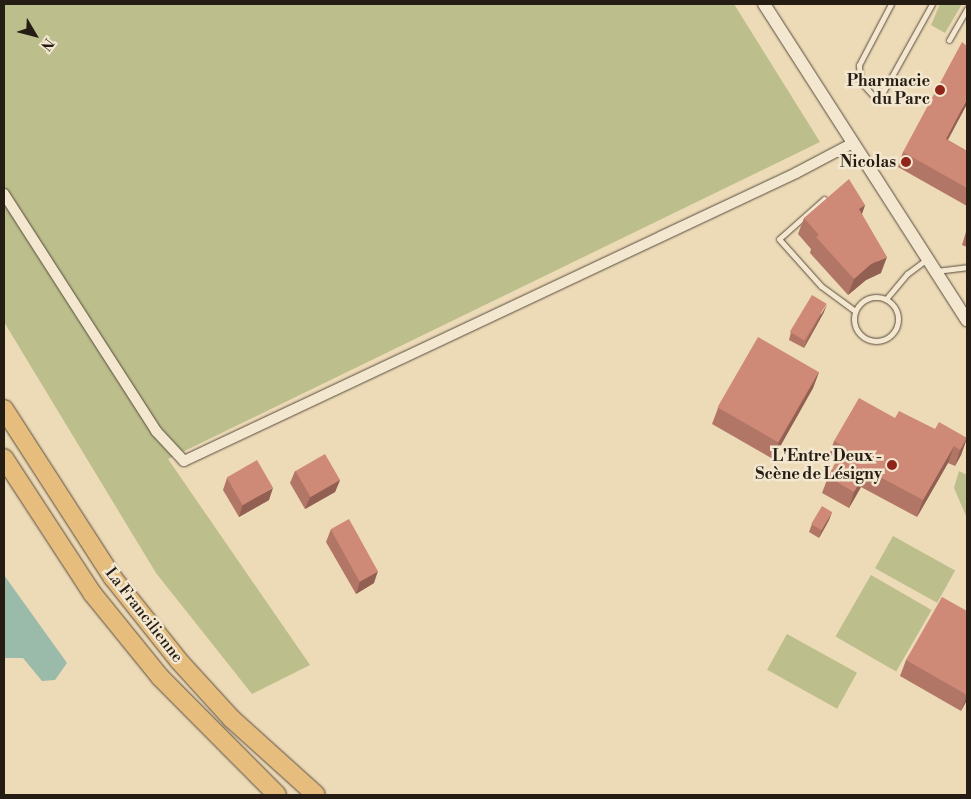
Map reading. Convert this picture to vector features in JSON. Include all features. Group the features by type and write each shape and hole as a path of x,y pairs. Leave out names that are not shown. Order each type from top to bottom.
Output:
{"highway":[{"name":"La Francilienne","path":"4,409 113,578 179,660 232,719 316,795"},
{"name":"La Francilienne","path":"4,458 92,593 160,677 277,795"}],"street":[{"path":"764,4 967,320"},
{"path":"4,194 156,431 184,461 796,173 853,143"}],"lane":[{"path":"891,4 859,65 860,81 878,101 932,4"},
{"path":"949,40 967,9"},
{"path":"824,199 779,239 805,264 821,286 855,311 858,332 869,341 884,340 895,331 898,317 896,310 886,299 871,298 855,311"},
{"path":"886,299 907,274 928,259"},
{"path":"936,271 967,267"}],"green space":[{"path":"4,4 734,4 820,142 168,459 310,665 252,694 156,573 4,322"},
{"path":"940,4 962,4 945,33 931,25"},
{"path":"959,471 967,475 967,518 954,488"},
{"path":"893,536 955,570 937,603 875,568"},
{"path":"871,575 932,610 896,671 836,636"},
{"path":"787,634 857,673 837,709 767,670"}],"shaded area":[{"path":"4,575 67,663 55,680 42,681 23,658 4,658"}],"building":[{"path":"962,42 967,46 967,99 946,139 967,151 967,188 903,152"},
{"path":"849,179 865,205 859,209 887,257 871,264 854,279 816,237 819,235 804,218"},
{"path":"812,295 827,304 804,341 790,332"},
{"path":"758,337 819,372 778,442 718,407"},
{"name":"L'Entre Deux - Scène de Lésigny","path":"859,398 895,418 899,411 935,429 939,422 967,438 960,450 954,446 923,500 867,470 854,492 828,477 845,447 834,441"},
{"path":"325,454 340,480 311,497 296,471"},
{"path":"257,460 273,488 243,505 227,478"},
{"path":"822,506 832,512 821,530 811,524"},
{"path":"349,519 378,571 360,582 331,529"},
{"path":"942,597 967,611 967,695 906,660"}],"place":[{"name":"Pharmacie du Parc","path":"940,90"},
{"name":"Nicolas","path":"906,162"},
{"name":"L'Entre Deux - Scène de Lésigny","path":"892,465"}]}
